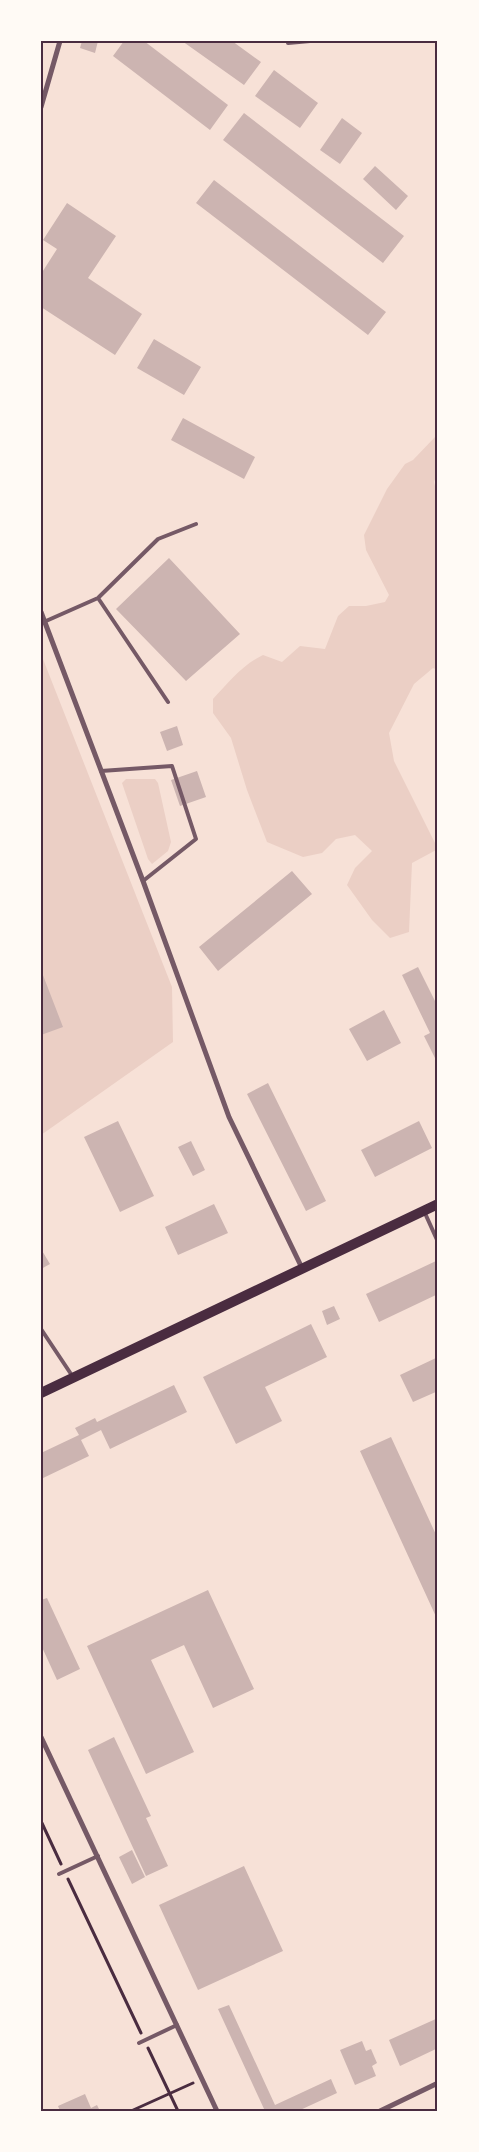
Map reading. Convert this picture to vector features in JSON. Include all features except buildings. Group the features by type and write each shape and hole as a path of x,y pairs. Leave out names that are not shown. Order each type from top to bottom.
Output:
{"main road":[{"path":"41,1393 438,1204"}],"street":[{"path":"41,106 60,41"},
{"path":"41,612 143,881 228,1117 302,1268"},
{"path":"41,1737 218,2111"},
{"path":"380,2111 438,2084"}],"lane":[{"path":"288,43 310,41"},
{"path":"46,621 98,598 158,538 196,524"},
{"path":"98,598 168,702"},
{"path":"100,771 172,766 196,840 143,881"},
{"path":"424,1211 438,1242"},
{"path":"41,1329 73,1378"},
{"path":"59,1874 98,1856"},
{"path":"139,2042 177,2024"}],"path":[{"path":"41,1822 178,2111"},
{"path":"131,2111 203,2078"}],"shaded area":[{"path":"435,437 438,439 438,471 434,482 438,498 438,670 433,668 414,684 389,733 394,761 438,849 412,863 409,932 390,938 372,920 347,885 355,868 372,851 355,835 336,839 322,853 303,857 267,842 247,790 231,738 213,713 213,699 242,669 255,659 263,655 282,662 300,646 325,649 338,616 349,606 366,606 385,602 389,595 366,550 364,535 387,489 405,464 413,460"},
{"path":"41,654 172,987 173,1042 41,1135"},
{"path":"126,779 155,779 158,783 171,842 168,851 152,864 148,859 122,783"}]}
